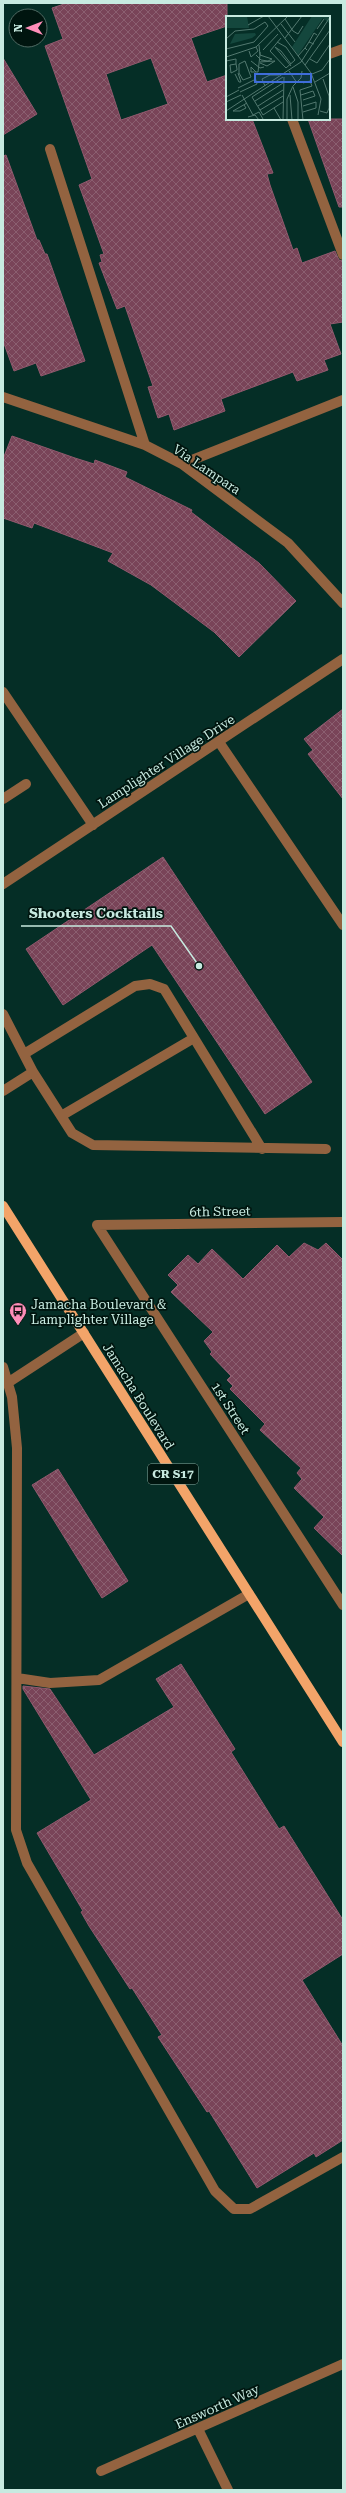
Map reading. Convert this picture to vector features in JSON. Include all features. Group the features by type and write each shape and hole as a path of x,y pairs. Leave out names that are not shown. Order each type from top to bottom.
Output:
{"main road":[{"name":"Jamacha Boulevard","path":"3,1206 343,1742"}],"street":[{"path":"330,54 343,49"},
{"path":"292,120 343,255"},
{"path":"50,149 145,445"},
{"name":"Via Lampara","path":"3,397 145,445 182,464 288,543 343,603"},
{"path":"182,464 343,400"},
{"name":"Lamplighter Village Drive","path":"3,884 343,660"},
{"path":"3,692 93,825"},
{"path":"219,742 343,925"},
{"path":"3,799 26,784"},
{"path":"24,1054 135,986 150,984 164,990 262,1149"},
{"path":"3,1014 33,1072 72,1133 93,1145 326,1149"},
{"path":"61,1116 194,1038"},
{"path":"3,1091 33,1072"},
{"name":"6th Street","path":"97,1225 343,1222"},
{"name":"1st Street","path":"97,1225 343,1605"},
{"path":"8,1382 84,1333"},
{"path":"3,1367 8,1382 17,1448 16,1830 27,1863 215,2191 234,2209 250,2209 343,2157"},
{"path":"17,1678 50,1683 99,1680 250,1594"},
{"name":"Ensworth Way","path":"101,2471 343,2364"},
{"path":"198,2429 228,2490"}],"building":[{"path":"67,3 227,3 226,26 191,38 207,82 226,75 226,120 252,120 273,173 267,174 293,250 297,248 302,263 335,251 339,260 343,261 343,322 330,324 341,354 324,360 328,370 297,381 293,372 221,399 225,411 174,430 169,414 158,418 148,387 153,386 125,306 117,309 99,263 102,262 100,255 104,254 79,185 92,179 46,48 48,48 48,45 63,39 52,8","holes":["151,58 168,104 121,120 106,74"]},
{"path":"3,58 37,114 3,135"},
{"path":"343,119 343,207 339,207 308,120"},
{"path":"6,155 37,240 39,240 45,254 47,254 85,361 41,376 36,363 14,371 3,341 3,156"},
{"path":"12,436 94,464 95,460 127,472 125,477 192,510 191,512 259,563 296,601 239,657 214,632 151,585 108,561 113,553 34,523 32,528 3,518 3,459"},
{"path":"343,709 343,799 308,754 313,750 304,739"},
{"path":"163,857 312,1082 265,1114 152,945 63,1005 26,949"},
{"path":"304,1243 318,1250 326,1243 343,1260 343,1556 314,1528 324,1517 294,1488 302,1479 297,1473 301,1468 260,1430 265,1424 230,1389 233,1386 227,1380 231,1376 210,1354 212,1352 204,1341 213,1332 171,1292 178,1285 168,1275 188,1255 198,1264 212,1249 243,1279 277,1245 289,1257"},
{"path":"58,1469 128,1581 102,1598 32,1485"},
{"path":"181,1664 235,1749 231,1752 279,1829 284,1826 343,1920 343,1954 302,1980 343,2046 343,2140 316,2157 314,2153 257,2188 209,2111 207,2112 158,2037 162,2035 132,1988 130,1989 89,1926 81,1912 83,1911 37,1833 91,1800 23,1689 23,1686 50,1689 94,1755 174,1707 156,1679"}],"place":[{"name":"Shooters Cocktails","path":"199,966"},
{"name":"Jamacha Boulevard & Lamplighter Village","path":"18,1326"}]}
